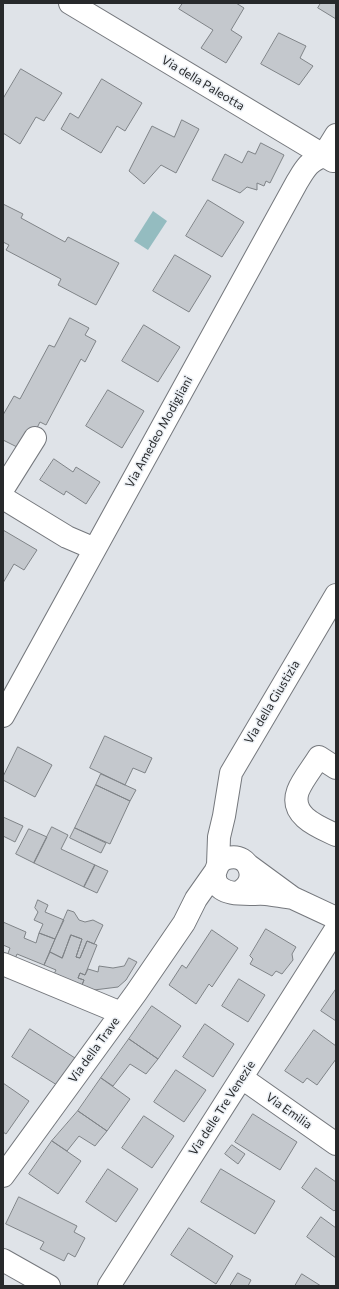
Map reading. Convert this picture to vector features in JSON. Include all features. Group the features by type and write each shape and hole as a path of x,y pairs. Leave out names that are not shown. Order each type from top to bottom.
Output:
{"street":[{"name":"Via della Paleotta","path":"70,3 323,156"},
{"path":"323,156 336,135"},
{"name":"Via Amedeo Modigliani","path":"3,716 297,182 313,160 323,156"},
{"path":"3,489 34,438"},
{"path":"3,498 67,537 95,549"},
{"name":"Via della Giustizia","path":"293,898 267,894 233,893 223,890 215,879 219,837 231,773 336,595"},
{"path":"336,768 319,757 298,791 296,803 301,814 312,823 336,835"},
{"name":"Via della Giustizia","path":"224,816 231,837 251,872 251,878 248,885 243,890 233,893"},
{"path":"216,868 222,860 229,857 236,857 245,862"},
{"name":"Via della Giustizia","path":"245,862 293,898 336,918"},
{"name":"Via della Trave","path":"3,1176 184,923 196,898 216,868"},
{"name":"Via della Trave","path":"184,923 206,906 233,893"},
{"name":"Via delle Tre Venezie","path":"109,1286 336,929"},
{"path":"3,964 121,1013"},
{"name":"Via Emilia","path":"242,1078 336,1144"},
{"path":"3,1260 49,1286"}],"water":[{"path":"153,211 167,221 148,250 134,241"}],"building":[{"path":"183,3 236,3 244,8 231,30 242,37 226,63 201,48 213,30 179,9"},
{"path":"321,3 336,3 336,19 318,8"},
{"path":"279,33 306,46 300,58 313,66 299,85 261,64"},
{"path":"21,69 62,93 44,121 36,117 20,144 3,133 3,99"},
{"path":"102,79 142,103 125,131 117,126 101,153 61,129 70,113 78,118"},
{"path":"182,120 199,129 176,173 161,165 144,184 129,171 152,126 174,137"},
{"path":"261,143 284,155 270,183 266,181 264,186 257,183 257,190 247,187 240,193 212,180 225,154 242,163 248,151 255,154"},
{"path":"208,200 244,222 222,257 186,236"},
{"path":"3,204 23,214 21,218 65,242 68,237 119,263 96,305 58,285 61,279 6,250 9,245 3,242"},
{"path":"175,255 211,276 189,312 153,291"},
{"path":"70,318 89,328 85,335 96,341 85,362 81,359 46,425 40,422 25,451 3,440 3,415 14,396 20,399 49,345 54,347"},
{"path":"144,325 180,347 158,382 122,361"},
{"path":"108,390 144,411 122,448 86,426"},
{"path":"54,459 73,472 76,467 100,482 86,504 66,491 64,495 40,480"},
{"path":"3,530 37,550 24,570 14,564 3,583"},
{"path":"105,736 152,758 145,773 133,768 125,785 90,768"},
{"path":"18,747 52,765 35,797 3,780 3,777"},
{"path":"101,774 136,790 130,801 96,785"},
{"path":"96,785 130,801 110,844 75,828"},
{"path":"3,817 23,826 15,842 3,836"},
{"path":"52,827 68,835 61,849 95,865 84,887 34,863"},
{"path":"75,828 106,843 101,853 70,838"},
{"path":"29,829 47,837 34,863 16,854"},
{"path":"95,865 108,871 97,893 84,887"},
{"path":"38,900 48,905 45,912 64,920 55,939 39,933 43,924 34,920 38,912 35,908"},
{"path":"68,910 74,912 79,920 85,922 93,920 103,925 94,944 87,941 80,958 76,957 82,939 71,935 62,958 50,952"},
{"path":"3,922 26,932 24,938 36,943 39,933 55,939 44,965 17,954 15,959 7,956 10,948 3,945"},
{"path":"266,929 296,947 292,954 293,960 282,974 276,971 272,976 250,964 253,959 250,956"},
{"path":"212,930 238,948 212,987 209,984 196,1004 169,985 182,965 186,968"},
{"path":"71,935 82,939 76,957 80,958 87,941 97,945 85,975 80,973 78,978 84,980 82,985 54,974 56,970 44,965 50,952 62,958"},
{"path":"129,958 137,962 126,980 118,987 94,990 82,985 84,980 78,978 80,973 85,975 88,969 98,972 99,966 113,968 124,966"},
{"path":"239,979 265,995 248,1022 222,1006"},
{"path":"336,989 336,1021 321,1011"},
{"path":"152,1006 181,1026 158,1059 129,1039"},
{"path":"205,1024 234,1044 213,1077 183,1057"},
{"path":"30,1029 75,1058 57,1085 12,1057"},
{"path":"314,1030 336,1046 336,1059 317,1085 307,1078 303,1083 285,1071"},
{"path":"129,1039 158,1059 146,1074 130,1064 113,1086 101,1078"},
{"path":"176,1070 206,1090 184,1122 154,1102"},
{"path":"101,1078 130,1099 107,1131 78,1111"},
{"path":"3,1083 29,1101 6,1134 3,1132"},
{"path":"78,1111 107,1131 95,1146 79,1136 67,1151 52,1141"},
{"path":"253,1114 297,1142 280,1170 235,1142"},
{"path":"144,1116 174,1136 152,1168 122,1148"},
{"path":"52,1141 81,1161 58,1194 29,1174"},
{"path":"232,1145 245,1154 238,1164 225,1154"},
{"path":"316,1168 336,1182 336,1209 334,1211 302,1188"},
{"path":"108,1169 138,1189 116,1222 86,1202"},
{"path":"221,1169 275,1201 255,1234 201,1202"},
{"path":"19,1197 77,1226 74,1232 85,1238 75,1257 68,1253 64,1261 40,1249 44,1242 6,1224"},
{"path":"321,1217 336,1228 336,1258 307,1237"},
{"path":"189,1228 233,1256 216,1284 171,1255"},
{"path":"238,1273 251,1280 248,1286 230,1286"},
{"path":"302,1274 321,1286 295,1286"}]}
